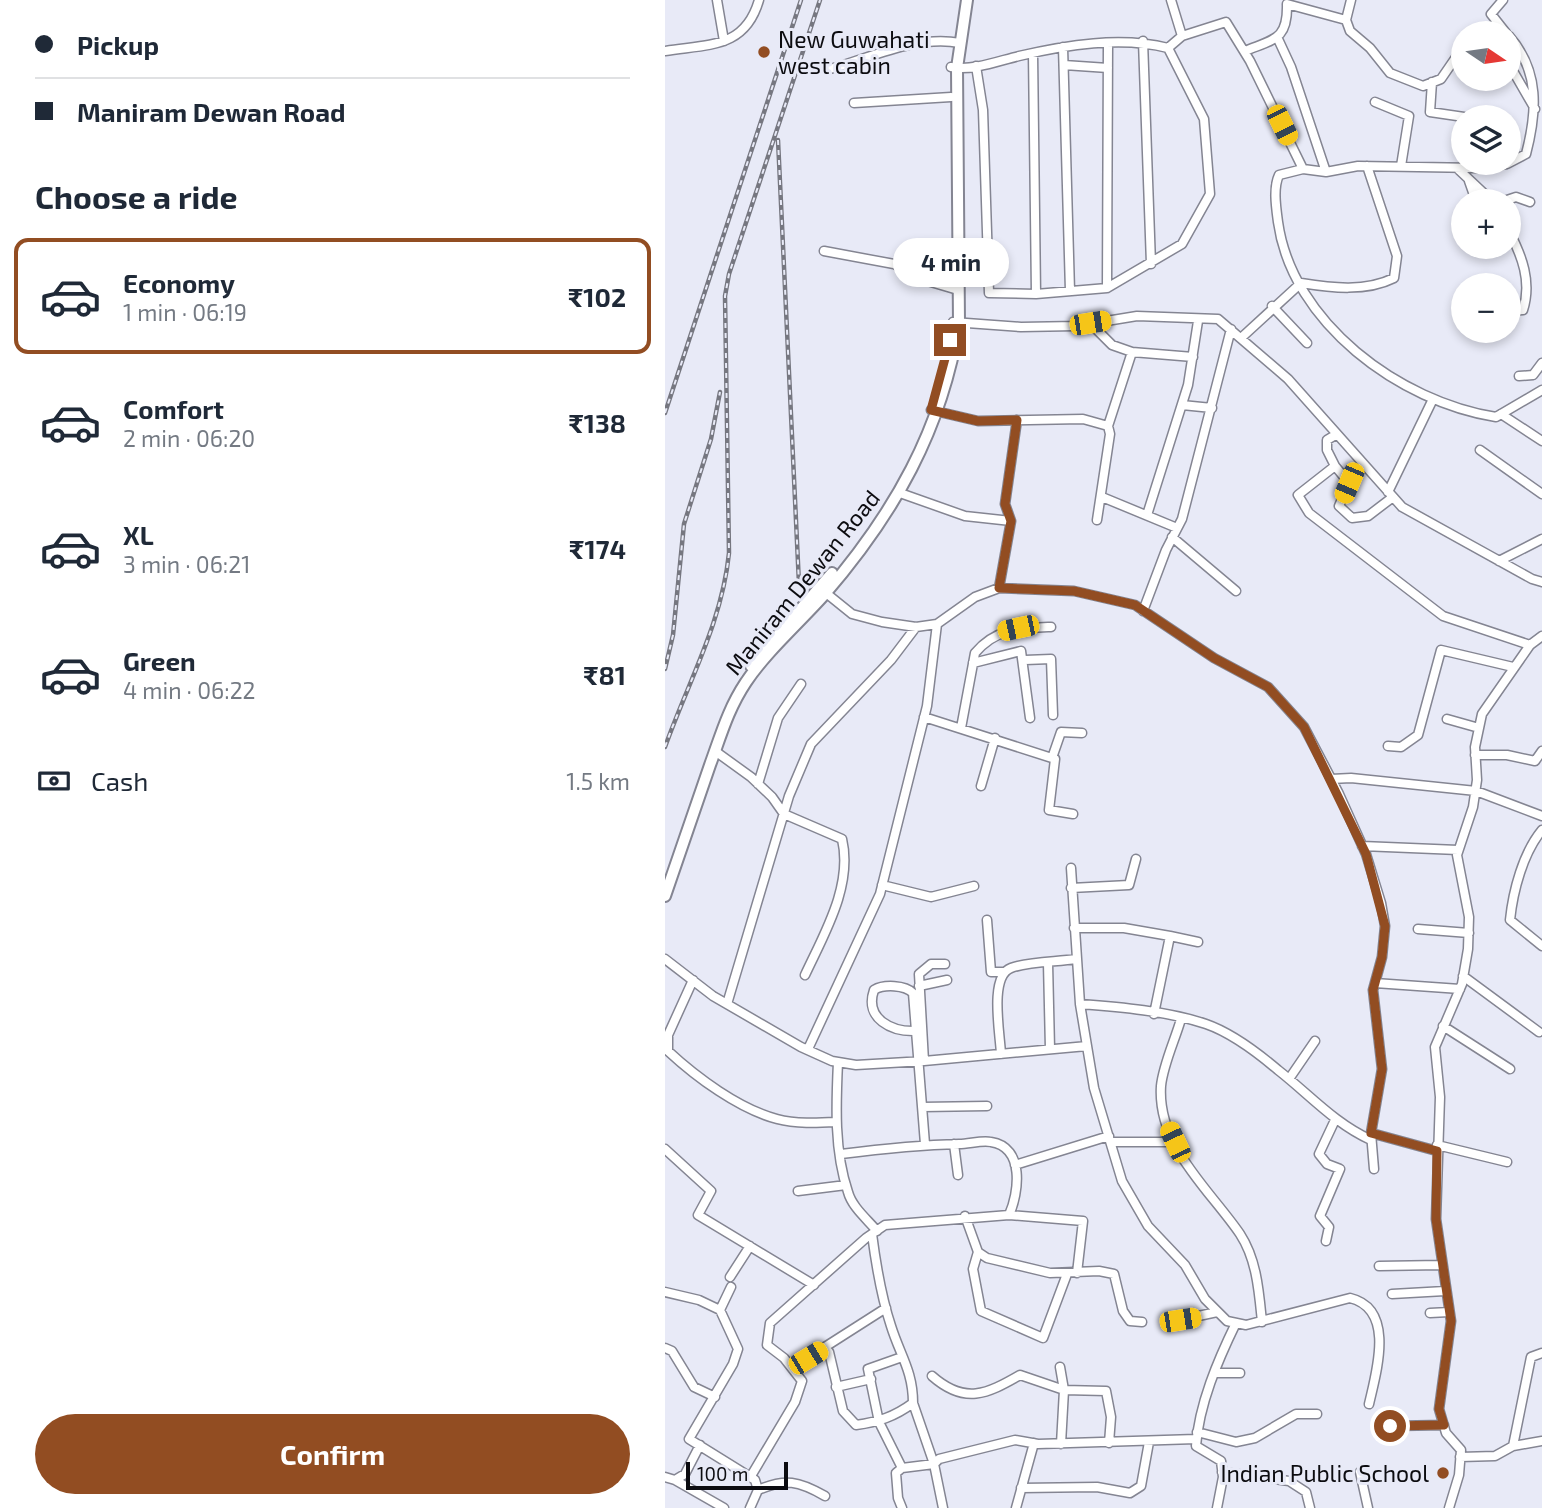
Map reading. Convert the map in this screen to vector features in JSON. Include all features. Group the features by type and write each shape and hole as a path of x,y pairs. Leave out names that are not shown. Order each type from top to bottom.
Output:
{"main road":[{"name":"Maniram Dewan Road","path":"665,896 726,715 747,681 826,593 900,493 953,359 956,322 951,97 961,0"},
{"name":"Maniram Dewan Road","path":"957,42 967,0"},
{"name":"Maniram Dewan Road","path":"954,68 955,289"},
{"name":"Maniram Dewan Road","path":"665,878 720,715 769,642 818,590 886,506 934,411"}],"street":[{"path":"717,0 724,41"},
{"path":"665,51 732,40 755,15 759,0"},
{"path":"1171,0 1182,36"},
{"path":"1351,0 1346,20 1350,31 1370,48 1391,73 1423,86 1441,79 1451,64"},
{"path":"1497,21 1491,14 1503,0"},
{"path":"1245,51 1278,39 1288,22 1287,4 1346,20"},
{"path":"1168,48 1182,36 1226,22 1245,51 1303,169"},
{"path":"830,69 918,41 937,38 957,42"},
{"path":"1278,39 1326,172"},
{"path":"1143,41 1151,264"},
{"path":"954,68 976,66 1063,47 1143,41 1168,48 1204,119 1210,194 1182,244 1107,288 1036,295 989,293 983,110 976,66"},
{"path":"1107,288 1108,44"},
{"path":"1063,47 1070,291"},
{"path":"1033,53 1036,295"},
{"path":"1521,58 1529,71 1535,95 1535,109 1526,153 1521,156"},
{"path":"1064,65 1108,68"},
{"path":"1432,82 1430,112 1451,115"},
{"path":"1521,85 1535,109"},
{"path":"854,103 951,97"},
{"path":"1375,102 1409,116 1401,166"},
{"path":"1241,338 1272,306 1301,283 1358,288 1379,285 1394,278 1397,256 1367,166"},
{"path":"1451,169 1367,166 1326,172 1303,169 1279,175 1276,182 1282,249 1301,283 1330,324 1385,374 1433,399 1496,417 1542,390"},
{"path":"1465,175 1479,189"},
{"path":"1468,178 1472,189"},
{"path":"1521,199 1531,202"},
{"path":"824,251 894,264 924,280 955,289"},
{"path":"1521,256 1525,264 1525,302 1521,310"},
{"path":"1272,306 1307,343"},
{"path":"956,322 1021,327 1090,323 1137,316 1218,319 1288,379 1402,507 1542,582"},
{"path":"1147,515 1182,405 1198,321"},
{"path":"1090,323 1112,345 1132,352 1192,357"},
{"path":"1143,611 1177,528 1212,408 1231,330"},
{"path":"1097,520 1110,434 1108,426 1132,352"},
{"path":"1519,376 1540,370"},
{"path":"1337,434 1327,440 1327,450 1335,466 1349,483 1339,506 1352,518 1368,516 1391,494 1433,399"},
{"path":"1182,405 1212,408"},
{"path":"934,411 978,421 1083,419 1108,426"},
{"path":"1501,414 1542,441"},
{"path":"999,588 1011,521 1005,504 1017,420"},
{"path":"1480,450 1542,494"},
{"path":"1335,466 1298,495 1309,513 1443,616 1530,645"},
{"path":"900,493 965,516 1011,521"},
{"path":"1101,497 1177,528"},
{"path":"1172,537 1236,591"},
{"path":"1499,561 1542,539"},
{"path":"826,593 852,614 916,627 937,624 975,597 999,588 1074,591 1135,605 1214,658 1268,687 1304,727 1331,779 1362,846 1385,926 1373,990 1382,1069 1371,1136 1374,1169"},
{"path":"808,1049 882,885 924,717 937,624"},
{"path":"727,1004 784,814 811,744 891,660 916,627"},
{"path":"961,728 973,663 983,643 1000,632 1051,627"},
{"path":"1450,1508 1459,1475 1461,1450 1444,1425 1439,1409 1451,1321 1436,1219 1440,1097 1435,1047 1464,976 1469,933 1458,850 1476,791 1475,755 1482,714 1513,667 1530,645 1542,636"},
{"path":"973,663 1018,650 1024,654 1030,718"},
{"path":"1388,746 1402,747 1418,736 1441,650 1513,667"},
{"path":"1025,660 1051,659 1053,715"},
{"path":"758,784 778,718 801,684"},
{"path":"924,717 1055,759 1049,810 1073,814"},
{"path":"1447,719 1479,728"},
{"path":"1052,758 1061,732 1082,733"},
{"path":"981,786 995,738"},
{"path":"715,751 758,784 784,814 842,839 846,855 843,883 826,930 805,975"},
{"path":"1475,755 1507,755 1535,761 1542,751"},
{"path":"1331,779 1351,778 1476,791 1542,816"},
{"path":"1542,830 1534,839 1522,868 1510,920 1542,946"},
{"path":"1362,846 1458,850"},
{"path":"1071,888 1129,886 1136,859"},
{"path":"1071,869 1080,1004 1087,1046 1122,1181 1148,1226 1185,1265 1205,1299 1227,1321 1246,1325 1339,1300 1358,1300 1379,1326 1380,1357 1369,1404"},
{"path":"882,885 930,897 945,896 974,886"},
{"path":"987,920 991,972 1076,959"},
{"path":"1074,928 1123,928 1198,942"},
{"path":"1418,929 1469,933"},
{"path":"1154,1014 1170,936"},
{"path":"665,959 727,1004 808,1049 838,1062 856,1065 921,1061 1087,1046"},
{"path":"1048,963 1050,1049"},
{"path":"925,1144 919,974 931,964 945,964"},
{"path":"1001,1054 997,983 1003,972"},
{"path":"1464,976 1539,1032"},
{"path":"693,980 668,1035 668,1051 683,1065 739,1101 776,1119 804,1123 836,1122"},
{"path":"919,986 947,980"},
{"path":"1375,982 1460,989"},
{"path":"916,1031 898,1031 877,1017 872,1002 874,990 880,986 911,989 921,1061"},
{"path":"1080,1004 1207,1024 1240,1042 1335,1120 1371,1136 1507,1161"},
{"path":"1181,1019 1161,1085 1163,1116 1186,1164 1241,1236 1256,1271 1262,1322"},
{"path":"1443,1026 1510,1069"},
{"path":"1289,1080 1315,1041"},
{"path":"838,1062 836,1122 846,1185 853,1204 874,1233 886,1308 902,1357 908,1365 913,1384 913,1403 934,1464 944,1507"},
{"path":"922,1107 987,1106"},
{"path":"1326,1241 1329,1227 1320,1216 1340,1169 1327,1164 1319,1154 1335,1120"},
{"path":"1014,1165 1110,1139 1175,1142"},
{"path":"841,1154 925,1144 993,1142 1010,1155 1018,1174 1015,1202 1009,1214"},
{"path":"954,1144 958,1175"},
{"path":"665,1149 711,1191 698,1215 814,1285"},
{"path":"798,1191 846,1185"},
{"path":"751,1476 795,1402 802,1381 767,1345 770,1323 885,1225 965,1216 1009,1214 1083,1221 1072,1273 1043,1338 981,1311 973,1269 978,1252 965,1216"},
{"path":"720,1310 730,1282 750,1247"},
{"path":"978,1252 987,1258 1050,1273 1114,1273 1123,1311 1130,1321 1142,1322"},
{"path":"1379,1266 1441,1265"},
{"path":"1392,1294 1445,1291"},
{"path":"665,1292 699,1300 720,1310 738,1349 715,1397 689,1439 755,1480 758,1490 750,1508"},
{"path":"792,1368 886,1308"},
{"path":"1180,1320 1217,1312"},
{"path":"1430,1313 1449,1312"},
{"path":"1217,1508 1221,1461 1196,1446 1197,1436 1215,1373 1236,1323"},
{"path":"665,1348 672,1351 694,1387 715,1397"},
{"path":"825,1348 829,1352 843,1411 856,1425 879,1422 913,1403"},
{"path":"1513,1446 1531,1357 1542,1353"},
{"path":"902,1357 868,1369 879,1422 902,1468"},
{"path":"1060,1367 1064,1390 1061,1444"},
{"path":"1215,1373 1240,1373"},
{"path":"932,1376 944,1386 968,1393 986,1394 1020,1375 1064,1390 1106,1391 1111,1417 1108,1443"},
{"path":"836,1387 871,1379"},
{"path":"902,1508 898,1498 897,1473 902,1468 934,1464 939,1459 1015,1440 1061,1444 1108,1443 1149,1442 1197,1436 1236,1442 1255,1438 1296,1414 1317,1414"},
{"path":"1390,1426 1444,1425"},
{"path":"1460,1457 1495,1456 1513,1446 1542,1441"},
{"path":"1021,1488 1097,1487 1130,1493 1141,1486 1149,1442"},
{"path":"1016,1508 1034,1443"},
{"path":"675,1480 685,1474 700,1445"},
{"path":"1222,1472 1289,1481 1306,1492 1310,1508"},
{"path":"1360,1472 1368,1508"},
{"path":"665,1477 724,1508"},
{"path":"758,1490 777,1481 795,1480 825,1496"}],"railway":[{"path":"665,413 801,0"},
{"path":"665,747 712,628 729,553 725,296 729,274 820,0"},
{"path":"778,140 799,584"},
{"path":"665,669 673,635 684,524 711,439 720,392"}],"place":[{"name":"New Guwahati west cabin","path":"764,52"},
{"name":"Indian Public School","path":"1443,1473"}],"route":[{"path":"950,340 931,410 978,421 1017,420 1005,504 1011,521 999,588 1074,591 1135,605 1214,658 1268,687 1304,727 1366,854 1385,926 1382,957 1373,990 1382,1069 1371,1133 1437,1151 1436,1219 1451,1321 1439,1409 1444,1425 1390,1426"}]}
